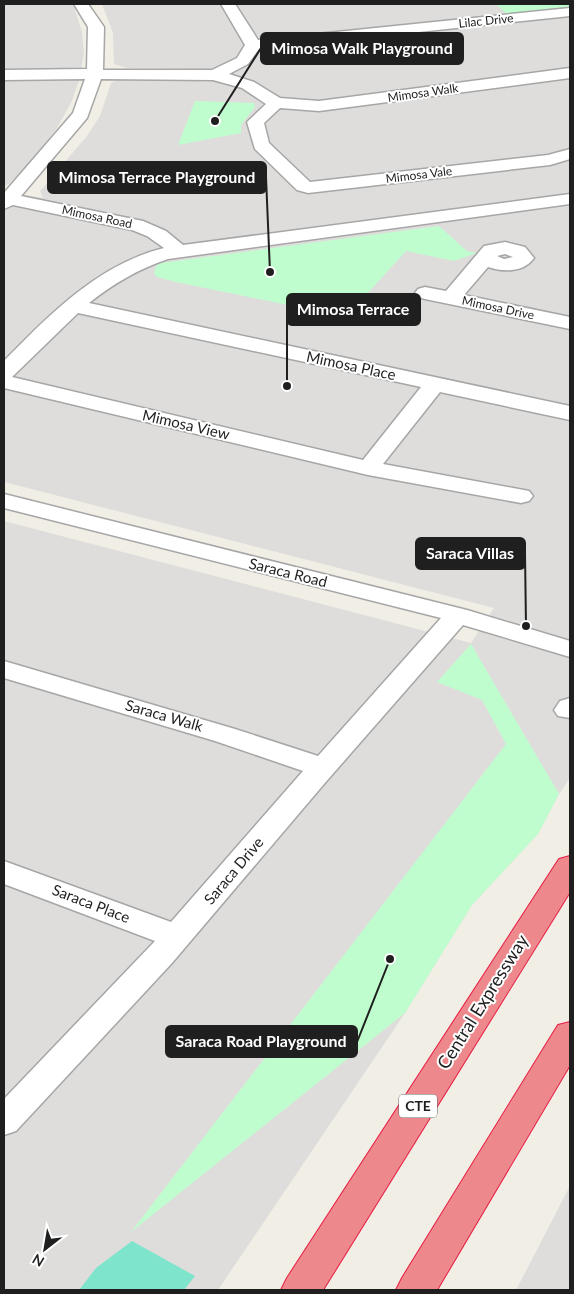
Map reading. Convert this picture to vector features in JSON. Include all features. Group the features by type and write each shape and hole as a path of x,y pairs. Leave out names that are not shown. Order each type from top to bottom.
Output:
{"highway":[{"name":"Central Expressway","path":"302,1290 570,867"},
{"path":"416,1290 570,1035"}],"street":[{"name":"Mimosa Road","path":"5,201 81,114 96,74 96,28 81,4"},
{"path":"214,75 243,61 250,54 253,45 228,4"},
{"name":"Lilac Drive","path":"253,45 570,12"},
{"name":"Mimosa Walk","path":"4,75 214,75 248,85 276,103 319,106 361,102 570,73"},
{"name":"Mimosa Vale","path":"276,103 257,119 255,125 262,145 303,186 313,188 550,160 570,154"},
{"path":"4,373 73,306 96,287 128,266 160,255 178,251 570,199"},
{"name":"Mimosa Road","path":"5,201 136,225 152,230 166,238 178,251"},
{"name":"Mimosa Drive","path":"486,256 450,298 570,323"},
{"path":"425,293 450,298"},
{"name":"Mimosa Place","path":"73,306 570,413"},
{"name":"Mimosa View","path":"4,382 368,468 521,496"},
{"path":"368,468 436,384"},
{"name":"Saraca Road","path":"4,501 458,615 570,649"},
{"path":"402,602 420,617 430,632 432,644"},
{"name":"Saraca Drive","path":"4,1121 177,937 322,768 458,615"},
{"name":"Saraca Walk","path":"4,669 225,734 322,768"},
{"name":"Saraca Place","path":"4,872 177,937"}],"shaded area":[{"path":"4,4 71,4 74,7 82,32 84,53 79,81 71,103 57,128 32,160 9,184 4,186"},
{"path":"102,4 570,4 570,778 559,794 538,834 472,905 405,1013 218,1290 4,1290 4,521 471,643 494,608 4,482 4,191 43,198 40,191 87,136 100,116 111,83 118,80 197,80 202,82 240,78 205,69 127,68 114,64 113,33"},
{"path":"570,1186 570,1290 516,1290"}],"green space":[{"path":"496,4 570,4 570,7 507,14"},
{"path":"195,101 254,103 255,107 241,125 241,133 178,145"},
{"path":"439,226 467,251 477,253 454,261 406,251 346,317 176,282 157,277 154,273 156,266 161,263"},
{"path":"471,644 559,794 538,834 472,905 405,1013 131,1232 506,744 482,700 437,682"},
{"path":"132,1241 195,1276 184,1290 79,1290 96,1268"}],"place":[{"name":"Mimosa Walk Playground","path":"215,121"},
{"name":"Mimosa Terrace Playground","path":"270,272"},
{"name":"Mimosa Terrace","path":"287,386"},
{"name":"Saraca Villas","path":"526,626"},
{"name":"Saraca Road Playground","path":"390,959"}]}
